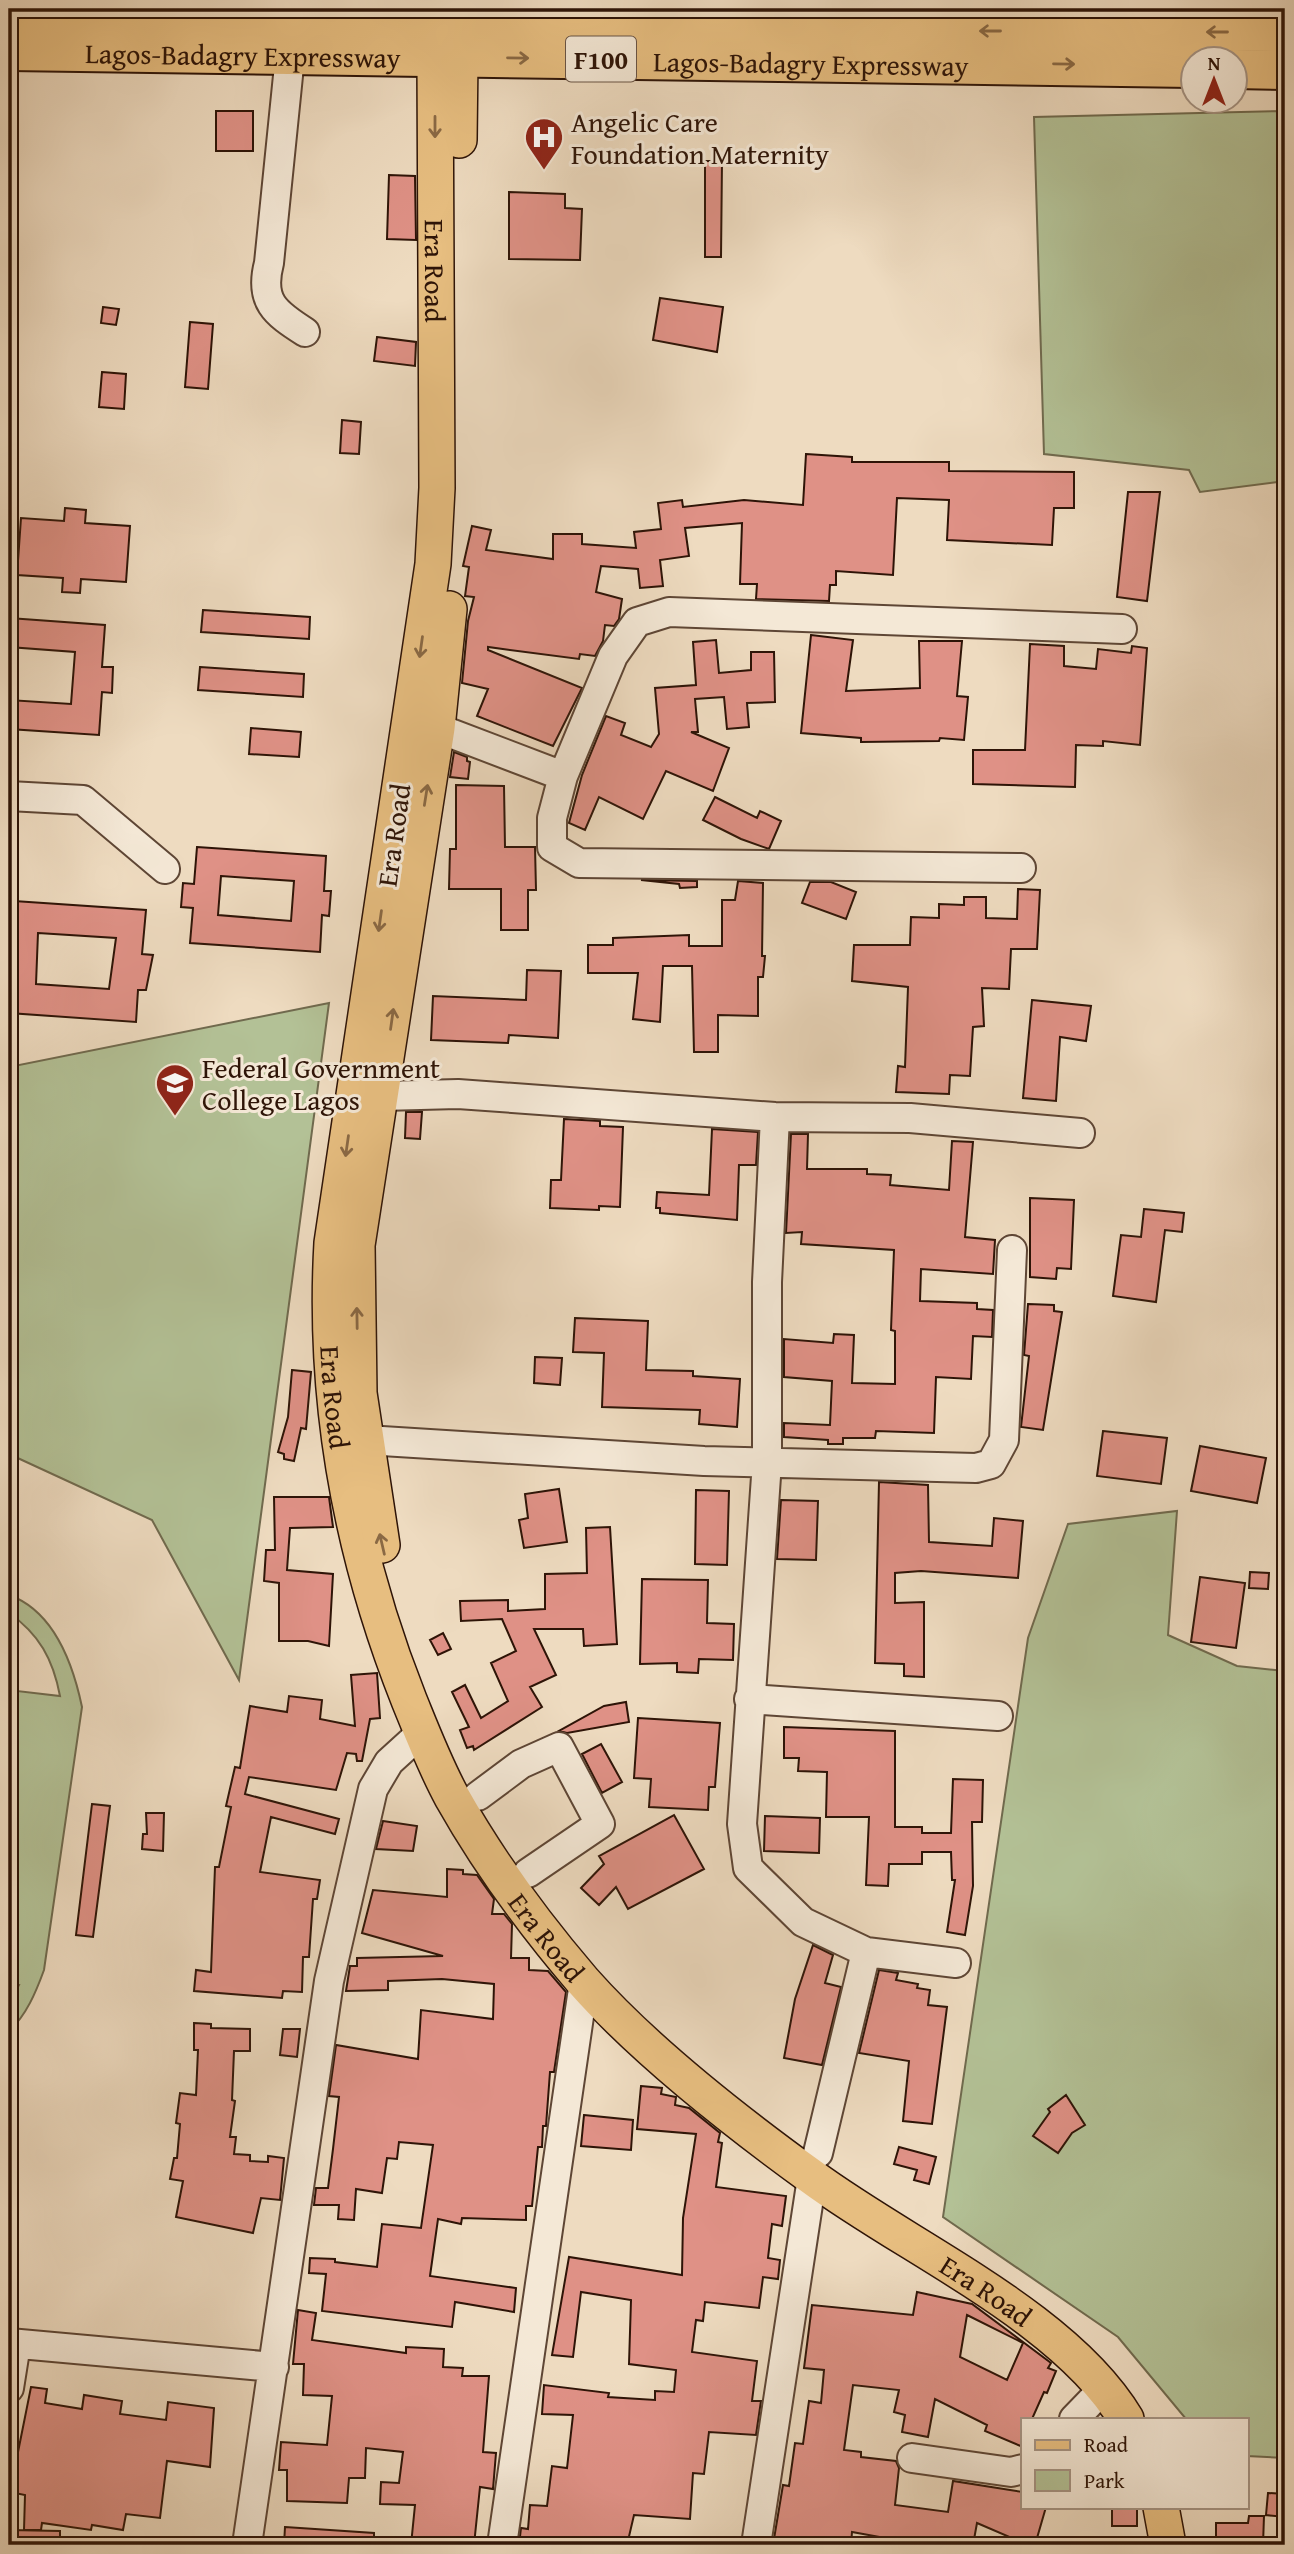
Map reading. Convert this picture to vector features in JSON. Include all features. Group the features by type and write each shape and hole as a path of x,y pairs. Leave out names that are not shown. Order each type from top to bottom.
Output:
{"highway":[{"name":"Lagos-Badagry Expressway","path":"9,17 139,15 1271,24"},
{"name":"Lagos-Badagry Expressway","path":"9,51 1178,68"},
{"path":"1248,69 1285,70"}],"main road":[{"path":"447,58 457,492 453,566 437,729 407,909 382,1096 358,1245 358,1366 380,1538 381,1584 405,1625 450,1740 478,1796 528,1874 606,1971 815,2165 962,2247 1051,2315 1107,2362 1147,2418"},
{"name":"Era Road","path":"447,58 433,564 334,1229 329,1292 334,1391 356,1540 381,1584 384,1636 422,1732 452,1796 516,1895 584,1982 683,2077 815,2165 1054,2338 1105,2387 1125,2418"},
{"path":"1161,2508 1168,2545"},
{"path":"1181,2508 1186,2545"}],"street":[{"path":"290,56 269,263 264,281 275,312 305,332"},
{"path":"1021,868 579,863 552,847 552,818 563,776 613,656 637,622 669,612 1122,629"},
{"path":"437,729 563,776"},
{"path":"9,796 83,800 165,869"},
{"path":"382,1096 458,1094 775,1118 910,1118 1080,1133"},
{"path":"775,1118 766,1282 767,1462 742,1824 748,1868 803,1922 866,1952 956,1963"},
{"path":"366,1440 767,1462 976,1468 991,1464 1004,1440 1005,1349 1012,1250"},
{"path":"749,1699 998,1716"},
{"path":"247,2545 329,1981 373,1789 389,1762 422,1732"},
{"path":"478,1796 521,1764 559,1746 600,1824 528,1874"},
{"path":"755,2545 815,2165 866,1952"},
{"path":"502,2545 584,1982"},
{"path":"9,2388 12,2343 274,2367"},
{"path":"1074,2418 1105,2387"},
{"path":"912,2458 1010,2472 1021,2469"}],"green space":[{"path":"1285,111 1285,481 1200,492 1189,470 1044,454 1034,117 1178,114 1178,116 1248,116 1248,112"},
{"path":"329,1003 239,1680 152,1520 9,1454 9,1067"},
{"path":"1177,1511 1168,1635 1237,1666 1285,1671 1285,2458 1248,2456 1248,2418 1185,2418 1118,2337 943,2217 1028,1638 1068,1524"},
{"path":"9,1595 25,1603 50,1626 67,1657 82,1707 44,1970 25,2011 9,2031 9,2003 19,1985 9,1983 9,1690 60,1696 43,1648 29,1630 9,1613"}],"building":[{"path":"216,111 253,111 253,151 216,151"},
{"path":"705,161 722,161 721,257 705,257"},
{"path":"389,175 415,176 416,240 387,239"},
{"path":"509,192 565,194 565,208 582,209 580,260 509,259"},
{"path":"660,298 723,307 717,352 653,340"},
{"path":"103,307 119,309 116,325 101,323"},
{"path":"190,322 213,324 208,389 185,387"},
{"path":"377,337 416,342 415,366 374,361"},
{"path":"102,372 126,374 124,409 99,407"},
{"path":"342,420 361,422 359,454 340,453"},
{"path":"806,454 852,457 852,462 949,462 949,471 1074,472 1074,508 1054,508 1052,545 947,540 949,500 897,498 893,575 836,571 836,585 830,585 829,601 756,599 757,584 740,584 742,523 685,528 689,556 660,560 663,586 640,588 638,569 601,566 596,592 622,599 619,619 614,626 605,625 603,641 595,656 580,654 579,659 488,647 488,650 582,688 553,746 477,716 488,689 462,683 468,621 474,597 465,596 469,567 463,566 472,526 491,530 486,550 553,559 553,534 582,534 582,544 636,548 634,532 661,529 658,503 682,500 683,507 744,500 803,505"},
{"path":"1128,492 1160,492 1147,601 1117,597"},
{"path":"65,508 86,510 85,523 130,526 126,582 81,579 80,593 62,592 63,578 17,575 21,518 64,521"},
{"path":"203,610 310,617 309,639 201,632"},
{"path":"9,618 105,625 102,667 113,667 112,693 102,692 99,735 9,729 9,700 71,704 75,652 9,647"},
{"path":"811,635 853,640 846,691 920,688 919,641 962,641 957,696 968,697 964,740 940,738 939,741 861,742 861,738 801,733"},
{"path":"716,640 719,673 751,670 751,652 774,652 775,702 747,703 749,727 727,729 724,697 695,699 698,732 691,732 729,748 713,791 666,771 643,819 599,797 585,830 569,823 582,775 606,716 625,723 621,735 651,747 659,734 655,688 696,685 693,642"},
{"path":"1030,644 1064,646 1064,666 1096,669 1098,649 1131,653 1132,646 1147,648 1140,745 1103,741 1103,746 1076,745 1075,787 973,784 973,750 1025,750"},
{"path":"200,667 304,674 303,697 198,690"},
{"path":"251,728 301,732 299,757 249,754"},
{"path":"454,752 467,757 470,762 468,779 450,777"},
{"path":"456,785 504,786 505,847 535,847 536,890 528,890 528,930 501,930 501,889 449,889 450,849 456,849"},
{"path":"715,797 757,818 760,811 781,821 769,849 741,839 703,820"},
{"path":"197,847 326,856 324,891 331,891 329,916 322,915 320,952 190,943 193,908 181,907 183,883 194,884","holes":["221,876 294,881 291,921 218,915"]},
{"path":"641,880 697,881 697,887 680,888 679,884"},
{"path":"738,881 763,883 762,956 765,956 763,977 758,977 758,1016 718,1015 718,1052 694,1052 692,966 663,966 660,1022 633,1019 638,973 588,973 588,945 613,945 613,938 689,935 689,946 722,946 722,900 735,900"},
{"path":"810,882 831,882 856,892 846,919 802,903"},
{"path":"1018,889 1040,890 1037,949 1011,949 1009,989 982,988 984,1026 973,1027 970,1076 950,1075 949,1094 896,1092 898,1066 905,1067 908,987 852,981 854,945 910,945 911,917 939,918 939,904 964,905 964,897 986,897 986,918 1017,919"},
{"path":"14,901 146,910 142,954 153,955 146,990 138,990 136,1022 9,1013 9,946","holes":["38,933 116,938 109,989 36,984"]},
{"path":"527,970 561,971 558,1038 509,1035 508,1043 431,1040 433,996 526,1000"},
{"path":"1032,1000 1091,1006 1086,1041 1060,1037 1056,1101 1023,1098"},
{"path":"406,1112 422,1112 420,1139 405,1138"},
{"path":"564,1119 600,1121 600,1126 623,1127 620,1207 599,1206 599,1210 550,1208 551,1180 561,1180"},
{"path":"712,1129 758,1132 756,1165 739,1165 737,1220 660,1213 660,1208 656,1208 657,1192 709,1195"},
{"path":"791,1134 808,1134 807,1169 867,1169 867,1174 891,1175 890,1185 949,1190 952,1141 973,1142 965,1237 995,1240 993,1274 921,1269 920,1301 977,1303 977,1309 993,1310 992,1337 973,1336 971,1379 936,1377 934,1433 876,1431 875,1438 843,1438 843,1444 828,1444 828,1440 784,1437 784,1423 830,1425 832,1381 784,1377 784,1339 833,1343 834,1334 854,1335 852,1383 895,1384 895,1331 891,1330 894,1250 801,1244 802,1232 786,1233"},
{"path":"1030,1198 1074,1200 1071,1269 1057,1268 1056,1279 1030,1277"},
{"path":"1144,1209 1184,1213 1182,1232 1165,1230 1156,1302 1113,1296 1121,1235 1141,1237"},
{"path":"1028,1304 1054,1305 1054,1311 1062,1312 1043,1430 1021,1427 1029,1356 1024,1355"},
{"path":"575,1318 648,1321 646,1370 693,1371 693,1376 740,1379 737,1427 699,1424 700,1410 602,1407 604,1353 573,1352"},
{"path":"535,1357 562,1358 560,1385 534,1383"},
{"path":"292,1370 311,1372 306,1429 301,1428 294,1461 284,1459 284,1454 278,1452 288,1417"},
{"path":"1103,1431 1167,1438 1161,1484 1097,1476"},
{"path":"1200,1446 1266,1458 1257,1503 1191,1491"},
{"path":"879,1482 928,1485 929,1542 992,1546 994,1518 1023,1521 1018,1578 921,1571 895,1573 895,1603 924,1602 924,1677 904,1676 904,1664 875,1663"},
{"path":"559,1489 567,1542 524,1548 519,1520 528,1518 525,1494"},
{"path":"696,1490 729,1491 727,1565 695,1564"},
{"path":"274,1497 329,1497 333,1527 290,1528 287,1570 333,1574 329,1646 308,1641 279,1641 279,1583 264,1581 266,1550 275,1550"},
{"path":"781,1500 818,1501 816,1560 777,1559"},
{"path":"610,1527 617,1644 584,1646 583,1629 534,1629 556,1675 530,1687 542,1707 474,1750 473,1746 467,1748 460,1730 469,1727 452,1692 465,1685 481,1718 508,1701 491,1663 516,1651 502,1619 461,1621 460,1601 508,1600 508,1611 545,1609 545,1574 587,1573 586,1528"},
{"path":"1250,1572 1269,1573 1268,1589 1249,1588"},
{"path":"1200,1577 1245,1583 1236,1648 1191,1642"},
{"path":"642,1579 708,1580 707,1623 734,1624 733,1660 699,1659 698,1673 677,1672 677,1663 640,1664"},
{"path":"443,1633 451,1649 438,1655 430,1640"},
{"path":"377,1673 380,1718 370,1719 362,1761 357,1761 356,1754 347,1753 336,1790 249,1777 245,1794 339,1819 335,1834 271,1817 260,1872 320,1880 317,1899 313,1899 309,1957 303,1957 302,1992 283,1991 282,1998 194,1991 196,1970 211,1972 215,1867 219,1867 231,1807 226,1806 235,1767 240,1768 250,1706 287,1712 289,1696 322,1700 320,1719 355,1726 351,1675"},
{"path":"626,1702 629,1722 567,1733 559,1731 604,1706"},
{"path":"638,1718 720,1723 715,1787 709,1787 708,1810 649,1807 651,1779 634,1778"},
{"path":"784,1727 895,1731 895,1827 922,1827 922,1833 951,1833 953,1779 983,1780 982,1822 972,1822 973,1886 965,1935 947,1932 955,1880 952,1880 951,1852 922,1852 922,1864 889,1864 888,1886 866,1885 869,1817 826,1817 827,1772 798,1771 799,1758 784,1758"},
{"path":"601,1744 622,1782 602,1793 582,1754"},
{"path":"92,1804 110,1806 93,1937 76,1935"},
{"path":"146,1813 164,1813 163,1851 142,1849 143,1834 147,1834"},
{"path":"674,1815 704,1869 628,1909 616,1887 599,1905 581,1888 604,1864 599,1856"},
{"path":"765,1816 820,1818 819,1853 764,1851"},
{"path":"383,1821 417,1826 413,1851 376,1849"},
{"path":"447,1869 463,1870 463,1874 477,1875 494,1899 492,1914 504,1914 512,1924 511,1958 529,1958 529,1970 548,1971 566,1992 554,2072 550,2072 546,2126 543,2126 542,2147 538,2147 532,2206 526,2206 526,2220 462,2218 461,2224 438,2219 430,2276 516,2288 514,2312 455,2302 452,2327 322,2311 326,2274 309,2273 310,2258 335,2259 335,2262 377,2267 382,2224 421,2228 433,2145 399,2142 397,2159 387,2158 382,2193 356,2189 354,2220 338,2219 339,2205 314,2205 316,2188 328,2188 339,2097 329,2096 336,2045 418,2059 421,2010 493,2019 494,1984 442,1979 388,1981 388,1990 346,1991 350,1966 357,1966 357,1958 443,1956 362,1933 373,1890 447,1897"},
{"path":"813,1945 833,1955 825,1983 841,1987 822,2065 784,2058 795,1999"},
{"path":"879,1970 898,1973 896,1980 918,1984 917,1988 930,1990 928,2005 947,2007 932,2124 903,2121 909,2061 859,2053"},
{"path":"194,2023 211,2024 211,2028 250,2029 250,2051 234,2051 232,2100 235,2101 230,2137 236,2137 234,2154 250,2155 250,2161 268,2162 268,2156 284,2158 280,2200 261,2198 253,2233 176,2217 183,2181 170,2179 174,2158 177,2158 180,2124 176,2123 180,2093 196,2095 198,2050 194,2050"},
{"path":"283,2029 300,2029 297,2057 280,2055"},
{"path":"641,2086 662,2088 661,2094 676,2097 675,2105 689,2108 720,2133 718,2142 722,2143 716,2187 786,2196 782,2226 772,2224 768,2258 780,2260 778,2279 763,2277 759,2308 705,2302 703,2321 696,2320 692,2352 757,2361 752,2401 761,2401 756,2435 709,2432 704,2474 693,2473 690,2519 634,2515 627,2545 519,2545 521,2528 528,2529 530,2505 547,2506 552,2466 567,2468 573,2415 542,2414 544,2385 609,2393 608,2397 655,2400 655,2391 674,2392 676,2370 629,2364 631,2300 581,2292 573,2357 552,2355 569,2257 682,2275 683,2218 696,2134 637,2129"},
{"path":"1066,2095 1085,2125 1072,2133 1058,2153 1033,2136 1050,2112 1048,2109"},
{"path":"584,2115 633,2120 631,2150 581,2146"},
{"path":"899,2147 936,2157 929,2184 914,2180 917,2170 894,2164"},
{"path":"917,2292 972,2304 1051,2363 1048,2368 1056,2371 1047,2393 1044,2392 1032,2418 1021,2418 1021,2446 985,2431 987,2425 935,2399 928,2437 902,2432 905,2415 894,2412 899,2390 853,2385 844,2450 861,2452 861,2457 896,2461 899,2468 895,2505 948,2512 953,2481 1021,2492 1021,2508 1046,2508 1035,2545 1010,2545 1012,2538 977,2523 973,2545 935,2539 934,2545 891,2544 891,2539 852,2532 851,2545 773,2545 783,2485 789,2486 795,2443 803,2444 809,2401 821,2403 824,2370 804,2368 812,2305 913,2315","holes":["967,2315 1023,2343 1007,2380 960,2357"]},
{"path":"298,2310 316,2313 312,2340 406,2353 406,2347 444,2349 443,2367 463,2368 462,2376 489,2376 483,2452 496,2453 493,2489 480,2487 474,2545 411,2545 415,2505 380,2504 381,2482 399,2483 403,2452 366,2448 365,2478 349,2478 347,2503 287,2501 287,2470 279,2470 281,2442 327,2445 332,2396 303,2395 304,2364 293,2364"},
{"path":"31,2387 47,2389 45,2403 82,2409 84,2395 122,2401 120,2414 166,2420 168,2402 214,2408 210,2467 167,2461 160,2518 126,2514 123,2530 92,2525 91,2530 42,2523 41,2530 24,2530 25,2495 10,2492"},
{"path":"1268,2493 1285,2494 1285,2517 1266,2515"},
{"path":"1112,2508 1137,2508 1137,2526 1112,2526"},
{"path":"1249,2516 1264,2516 1263,2545 1216,2545 1216,2523 1248,2523"},
{"path":"285,2527 374,2533 374,2545 284,2545"},
{"path":"9,2530 60,2531 60,2545 9,2545"}],"place":[{"name":"Angelic Care Foundation Maternity","path":"544,171"},
{"name":"Federal Government College Lagos","path":"175,1117"}]}
